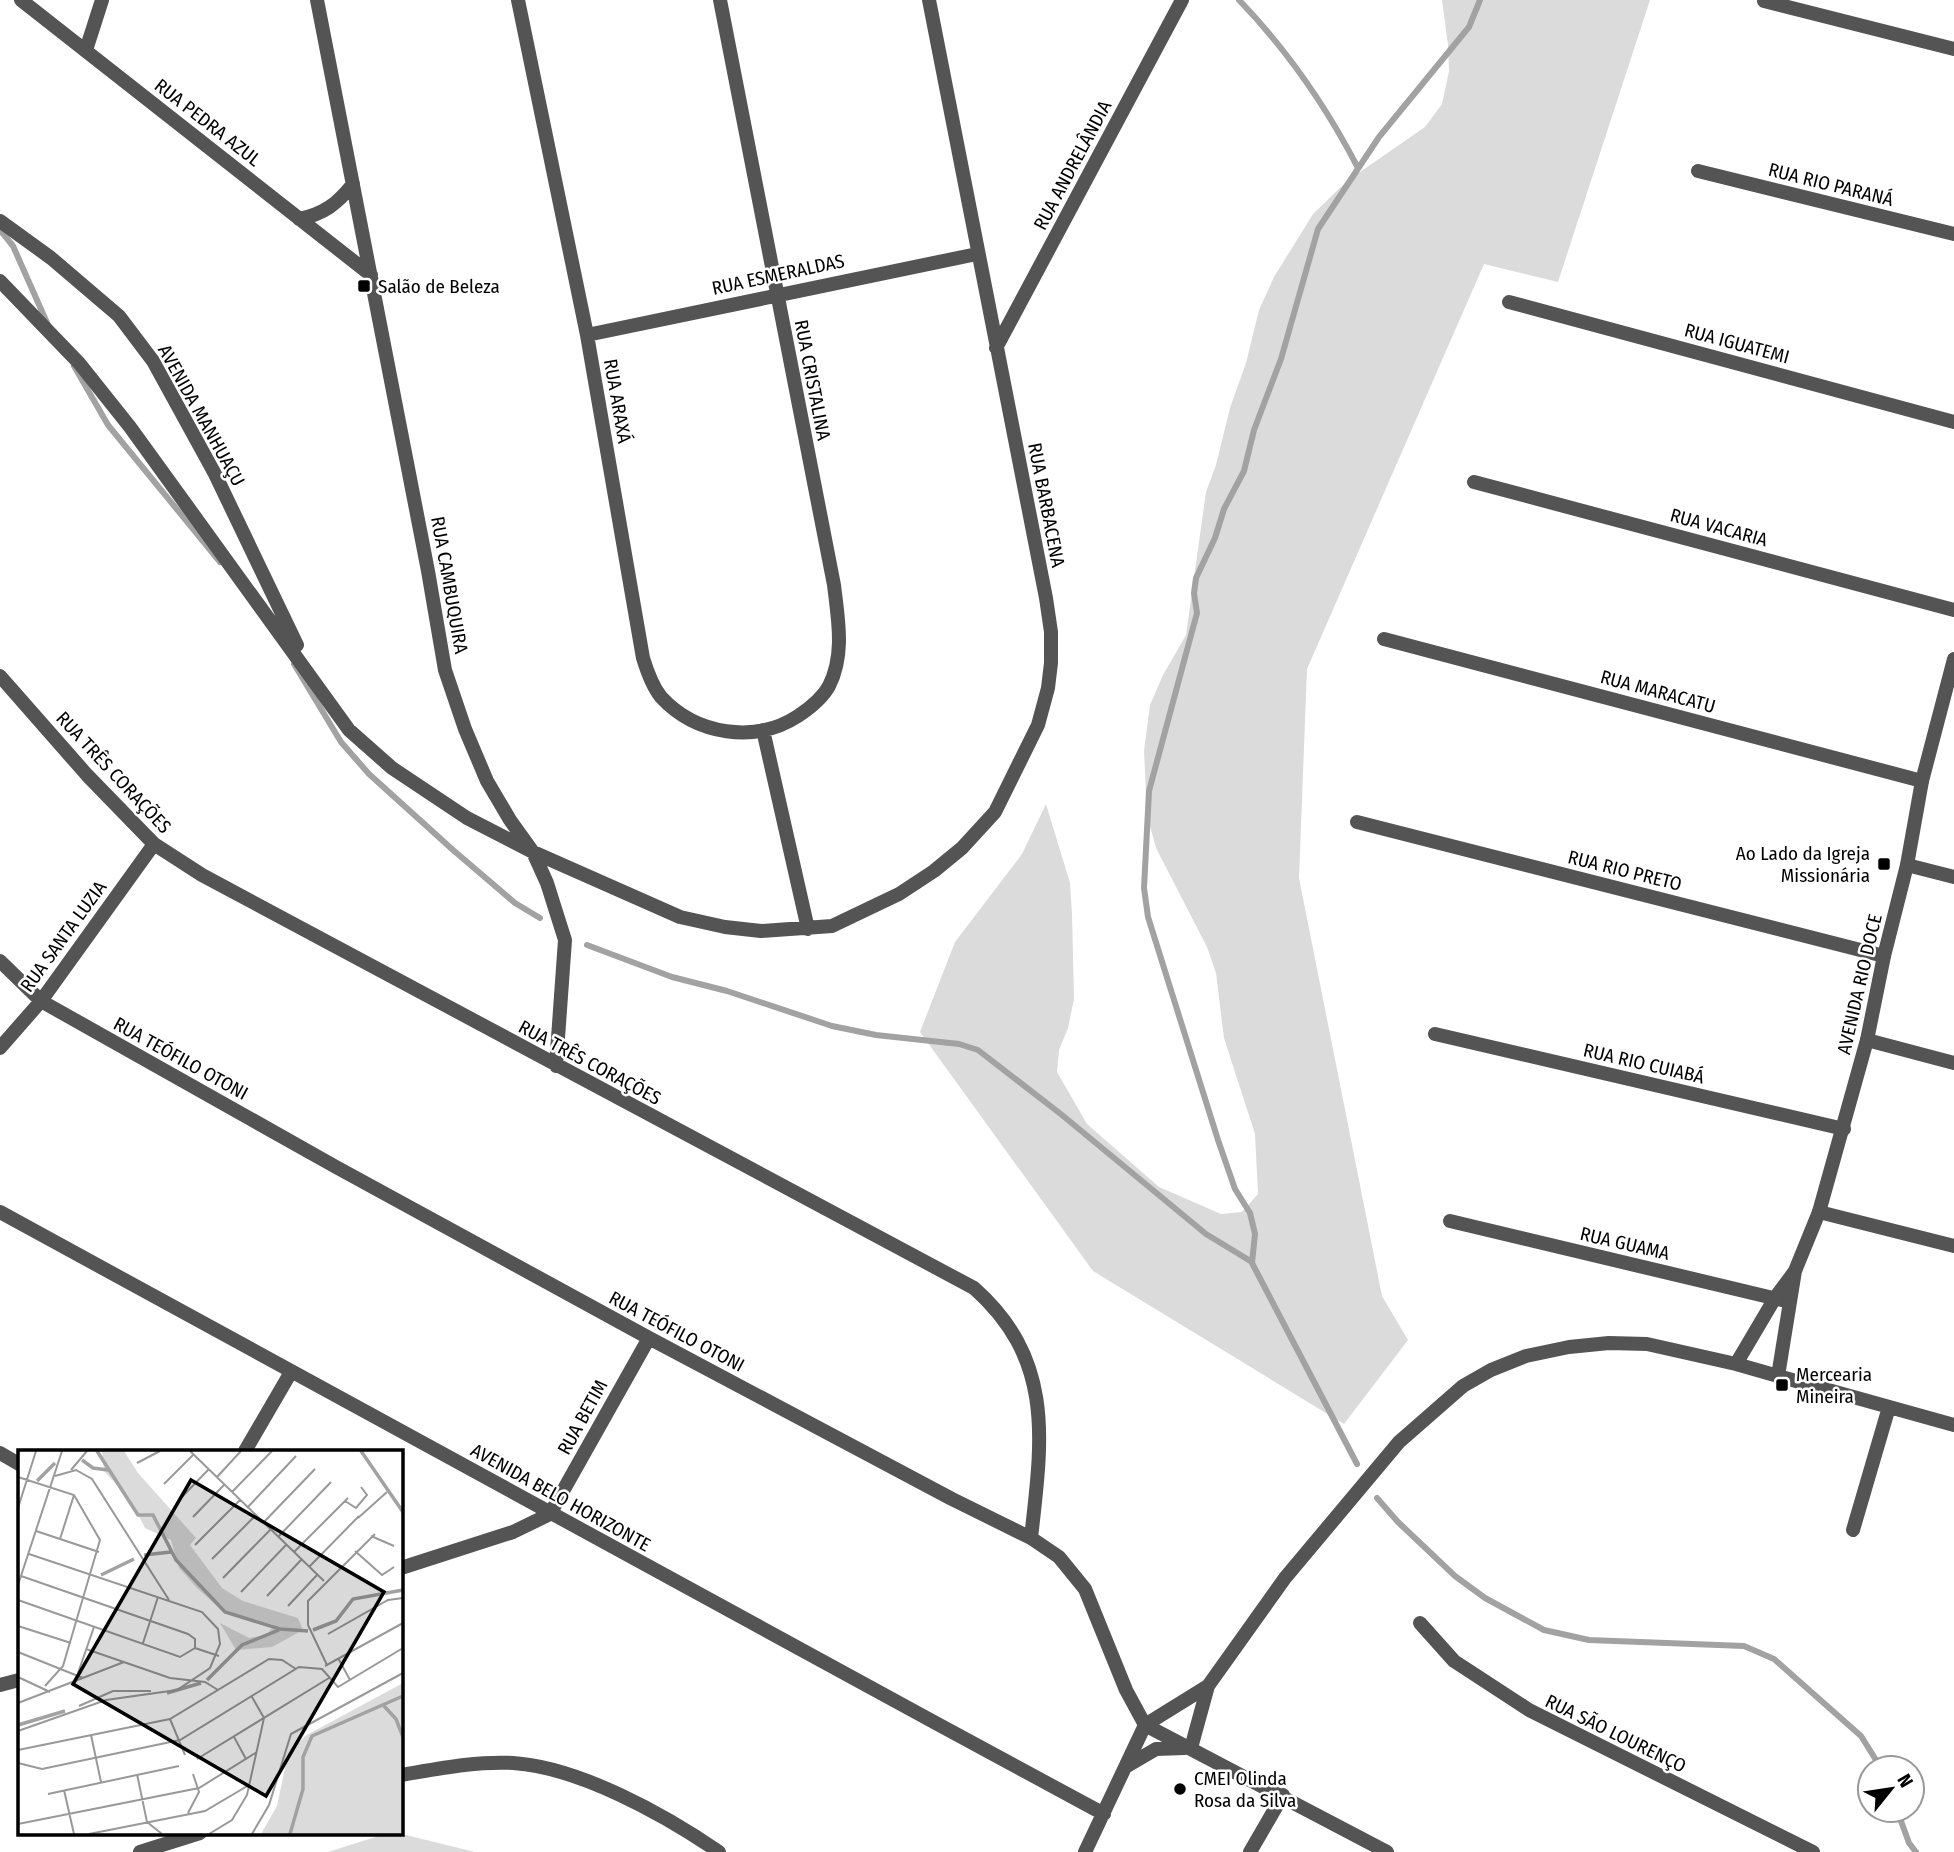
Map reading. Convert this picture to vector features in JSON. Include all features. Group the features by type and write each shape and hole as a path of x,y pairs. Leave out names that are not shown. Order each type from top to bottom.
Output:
{"street":[{"name":"RUA PEDRA AZUL","path":"21,0 371,275"},
{"path":"86,50 102,0"},
{"name":"RUA CAMBUQUIRA","path":"317,0 445,670 465,729 487,781 533,852"},
{"name":"RUA ARAXÁ","path":"518,0 587,335 643,658 649,677 660,695 678,712 705,727 728,733 763,730"},
{"name":"RUA CRISTALINA","path":"720,0 834,585 839,641 837,666 828,688 814,705 788,723 763,730"},
{"name":"RUA BARBACENA","path":"808,929 832,926 899,894 934,872 962,848 995,812 1020,766 1042,713 1048,688 1051,663 1048,614 929,0"},
{"name":"RUA ANDRELÂNDIA","path":"996,348 1182,0"},
{"path":"1764,1 1954,49"},
{"name":"RUA RIO PARANÁ","path":"1698,171 1954,234"},
{"path":"299,219 330,209 353,184"},
{"name":"AVENIDA MANHUAÇU","path":"0,221 51,258 119,316 153,361 215,474 311,675"},
{"name":"RUA ESMERALDAS","path":"587,335 777,293 978,254"},
{"name":"AVENIDA MANHUAÇU","path":"0,281 79,363 121,417 349,730 392,768 467,818 533,852"},
{"name":"RUA IGUATEMI","path":"1509,302 1954,422"},
{"name":"RUA VACARIA","path":"1474,482 1954,610"},
{"name":"RUA MARACATU","path":"1384,639 1922,780"},
{"name":"AVENIDA RIO DOCE","path":"1736,1364 1795,1271 1819,1212 1867,1040 1884,956 1907,865 1922,780 1950,697 1954,659"},
{"name":"RUA TRÊS CORAÇÕES","path":"0,676 87,775 154,844 202,875 974,1288 991,1303 1018,1340 1030,1369 1039,1405 1040,1447 1031,1538"},
{"path":"533,852 680,917 749,930 808,929 763,730"},
{"name":"RUA RIO PRETO","path":"1357,822 1884,956"},
{"name":"RUA SANTA LUZIA","path":"0,1048 41,1001 154,844"},
{"path":"533,852 547,883 565,940 556,1066"},
{"path":"1907,865 1954,877"},
{"name":"RUA TEÓFILO OTONI","path":"0,961 41,1001 336,1167 649,1338 1031,1538 1059,1558 1084,1589 1126,1690 1145,1725"},
{"name":"RUA RIO CUIABÁ","path":"1435,1034 1844,1129"},
{"path":"1867,1040 1954,1063"},
{"name":"AVENIDA BELO HORIZONTE","path":"0,1212 1104,1814"},
{"path":"1819,1212 1954,1246"},
{"name":"RUA GUAMA","path":"1450,1221 1791,1302"},
{"name":"AVENIDA RIO DOCE","path":"1778,1376 1795,1271"},
{"name":"RUA BETIM","path":"550,1514 649,1338"},
{"path":"1191,1748 1208,1686 1285,1578 1399,1442 1463,1386 1491,1370 1526,1356 1569,1347 1609,1343 1647,1344 1736,1364 1954,1426"},
{"path":"246,1450 291,1372"},
{"path":"1853,1530 1889,1407"},
{"path":"0,1453 18,1463"},
{"path":"402,1568 501,1537 550,1514"},
{"name":"RUA SÃO LOURENÇO","path":"1420,1623 1454,1661 1529,1710 1813,1852"},
{"path":"1085,1852 1145,1725 1208,1686"},
{"path":"1145,1725 1283,1795 1387,1852"},
{"path":"1126,1767 1156,1749 1191,1748"},
{"path":"402,1775 477,1764 513,1763 546,1768 629,1800 719,1852"},
{"path":"1250,1852 1283,1795"},
{"path":"140,1852 197,1834"}],"shaded area":[{"path":"1442,0 1650,0 1558,282 1484,264 1307,669 1299,878 1382,1296 1408,1340 1344,1424 1093,1271 920,1032 955,942 1022,854 1046,804 1070,883 1072,914 1074,999 1068,1028 1059,1050 1057,1072 1087,1124 1159,1187 1221,1214 1242,1212 1258,1194 1255,1134 1224,1038 1216,973 1207,947 1156,848 1147,815 1144,751 1150,705 1163,675 1186,635 1206,492 1246,363 1259,310 1274,277 1313,214 1347,181 1425,127 1442,104 1449,71"},
{"path":"385,1834 402,1834 475,1852 328,1852"}],"waterway":[{"path":"1239,0 1304,80 1333,123 1358,168"},
{"path":"1357,1464 1252,1263 1255,1234 1250,1213 1235,1189 1218,1140 1148,917 1144,888 1149,791 1197,613 1194,593 1196,578 1215,538 1224,509 1244,471 1254,430 1281,359 1318,229 1379,137 1469,27 1480,0"},
{"path":"0,230 13,246 48,325"},
{"path":"74,366 108,425 220,562"},
{"path":"294,664 341,742 369,774 515,903 540,918"},
{"path":"587,945 672,977 727,991 832,1026 876,1035 959,1044 978,1050 1062,1115 1206,1234 1252,1262"},
{"path":"1377,1498 1398,1522 1455,1576 1485,1598 1544,1630 1589,1640 1744,1646 1774,1659 1861,1736 1872,1754"},
{"path":"1902,1824 1909,1843 1916,1852"}],"place":[{"name":"Salão de Beleza","path":"364,286"},
{"name":"Ao Lado da Igreja Missionária","path":"1884,864"},
{"name":"Mercearia Mineira","path":"1782,1385"},
{"name":"CMEI Olinda Rosa da Silva","path":"1180,1789"}]}
